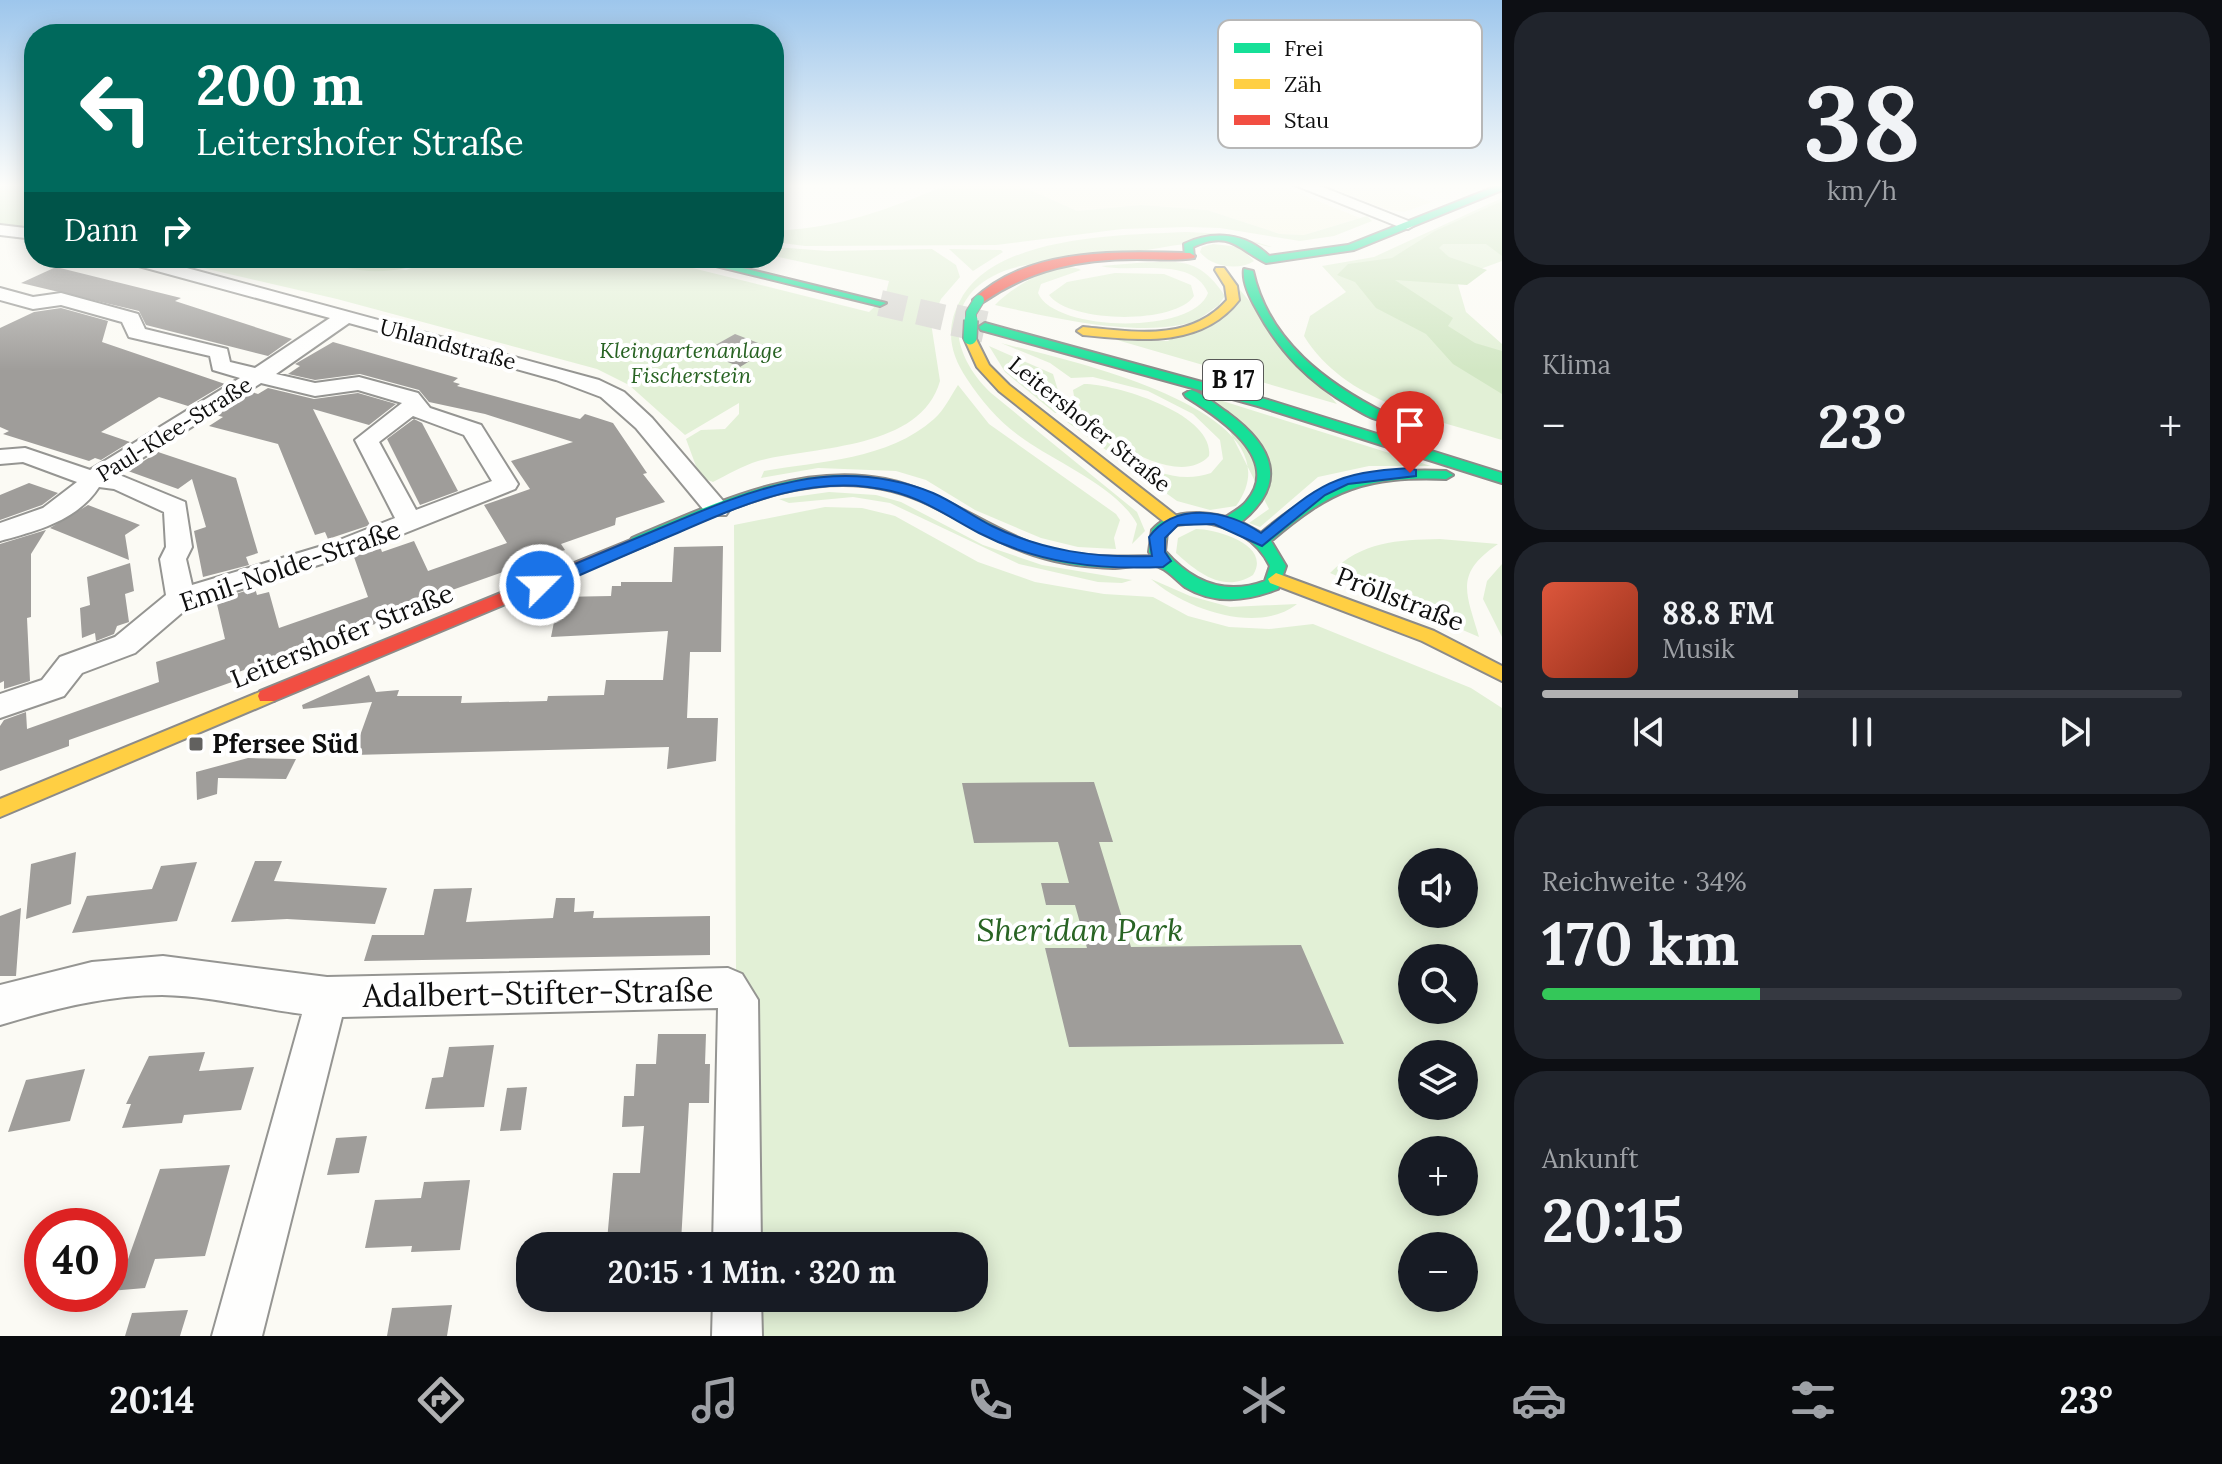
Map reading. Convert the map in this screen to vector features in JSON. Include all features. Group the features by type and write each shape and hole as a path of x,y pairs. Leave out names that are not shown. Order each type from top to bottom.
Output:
{"main road":[{"path":"1188,246 1190,256"},
{"path":"1244,246 1262,255 1354,246"},
{"path":"980,320 996,285 1048,264 1190,256 1220,270 1248,271 1261,268 1262,255"},
{"path":"738,268 884,297 776,268"},
{"path":"1041,327 1141,335 1194,329 1216,320 1231,307 1231,286 1220,270"},
{"path":"1248,271 1272,327 1297,367 1343,399 1424,438"},
{"name":"B 17","path":"980,320 1041,327 1269,390 1502,462"},
{"name":"B 17","path":"980,320 1502,480"},
{"name":"Leitershofer Straße","path":"980,320 983,367 1004,388 1173,521"},
{"path":"1139,367 1219,411 1254,445 1265,472 1263,497 1253,510 1229,523"},
{"path":"1163,561 1182,579 1224,594 1252,594 1263,591 1276,579 1276,559 1262,540 1319,492 1343,480 1393,473 1502,480"},
{"name":"Leitershofer Straße","path":"0,808 232,708 540,585 717,509 757,493 794,484 837,479 869,481 929,497 986,530 1045,553 1107,562 1163,561"},
{"name":"Leitershofer Straße","path":"1163,561 1157,552 1157,537 1173,521 1202,517 1229,523 1262,540"},
{"name":"Pröllstraße","path":"1276,579 1428,636 1502,674"}],"street":[{"name":"Uhlandstraße","path":"186,268 346,316 546,370 615,396 641,418 695,490 717,509"},
{"path":"0,290 33,303 61,299 131,318 136,333 220,353 220,366 315,390 359,383 410,398 414,404 367,440 411,524"},
{"name":"Paul-Klee-Straße","path":"0,532 39,521 85,493 92,479 259,376 346,316"},
{"name":"Emil-Nolde-Straße","path":"0,706 53,688 71,665 125,645 181,598 411,524 435,509 506,484 473,430 422,413 414,404"},
{"path":"0,457 25,455 92,479 119,482 176,508 179,547 173,559 181,598"},
{"name":"Adalbert-Stifter-Straße","path":"0,1005 93,982 142,977 187,976 286,994 327,997 728,988 738,1000 737,1232"},
{"name":"Adalbert-Stifter-Straße","path":"237,1336 327,997"},
{"path":"737,1312 737,1336"}],"green space":[{"path":"1048,246 1170,246 1004,271 969,295 961,310 958,326 966,361 991,393 1137,512 1145,531 1132,544 1137,524 1128,511 1102,488 1016,434 1000,420 979,396 956,359 951,329 961,299 978,278 1002,262"},
{"path":"1397,246 1502,246 1502,261 1456,278 1466,312 1502,344 1502,440 1419,415 1366,393 1321,359 1304,336 1310,316 1346,292 1322,266 1374,257"},
{"path":"1411,246 1441,246 1449,257 1487,270 1467,285 1395,280 1453,318 1448,326 1475,343 1502,351 1502,394 1453,364 1426,334 1376,308 1355,282 1337,275 1348,264 1392,258"},
{"path":"1489,246 1502,246 1502,256"},
{"path":"1202,247 1240,247 1254,261 1233,267 1218,264 1200,252"},
{"name":"Kleingartenanlage Fischerstein","path":"784,248 828,251 932,249 956,265 960,277 941,299 931,323 940,381 929,404 911,421 888,433 862,442 758,461 713,482 700,477 686,439 701,430 725,429 739,414 739,403 685,435 629,385 597,369 337,299 203,268 692,268 869,312 885,297 889,281 784,258"},
{"path":"949,249 1001,250 1003,252 973,271"},
{"path":"1187,264 1206,274 1225,296 1209,315 1188,323 1162,327 1104,325 995,305 1035,277 1048,271 1072,267 1081,270 1041,284 1038,293 1049,306 1095,321 1152,322 1177,316 1197,307 1208,293 1200,281 1175,270 1101,266"},
{"path":"347,268 408,268 377,271"},
{"path":"1115,273 1164,274 1191,285 1194,296 1166,312 1122,317 1077,311 1049,295 1067,282"},
{"path":"1240,290 1337,404 1117,340 1168,341"},
{"path":"1001,343 1118,376 1165,394 1207,416 1237,442 1248,472 1236,506 1210,510 1177,501 1067,422 1076,421 1156,471 1192,477 1211,473 1223,459 1220,440 1193,414 1148,391 1093,377 1071,378 1050,363"},
{"path":"989,346 1053,374 1064,410 1062,413 1055,413 1005,372"},
{"path":"1084,384 1118,389 1161,404 1181,415 1207,441 1209,456 1195,465 1178,467 1159,463 1119,444 1076,408 1073,390"},
{"path":"958,385 989,424 1116,514 1120,520 1114,538 1116,549 1078,547 1041,538 975,510 926,480 896,471 818,468 761,478 764,471 853,457 896,443 934,419"},
{"path":"1213,398 1431,466 1369,466 1318,477 1260,527 1249,523 1269,509"},
{"path":"829,492 876,495 901,502 983,545 1042,565 1132,580 1122,583 1098,582 1019,564 890,503 853,497 789,503 779,499"},
{"name":"Sheridan Park","path":"825,507 862,508 895,516 978,562 1035,582 1104,594 1153,597 1188,616 1229,627 1269,629 1313,624 1471,688 1502,708 1502,1336 755,1336 755,1312 988,1312 988,1232 753,1232 736,974 734,525"},
{"path":"1196,529 1228,536 1249,547 1257,564 1253,575 1232,582 1221,581 1202,573 1184,560 1176,553 1178,538"},
{"path":"1409,540 1498,544 1484,555 1469,575 1468,596 1479,637 1330,573 1342,562 1368,548"},
{"path":"1502,564 1502,637 1483,599 1487,581"},
{"path":"1151,579 1190,596 1230,607 1297,604 1281,613 1243,618 1183,600"}],"building":[{"path":"60,268 181,298 175,301 292,339 268,356 146,325 139,311 21,283"},
{"path":"61,308 108,321 102,342 225,384 188,406 159,397 101,432 130,442 101,460 95,458 89,461 3,434 9,431 0,427 0,328 34,312"},
{"path":"735,334 771,348 740,367 703,352"},
{"path":"333,342 458,378 453,382 460,384 457,386 580,419 585,414 613,423 647,473 643,474 665,502 616,518 615,525 561,544 565,550 376,617 378,623 230,675 232,682 69,740 69,746 0,771 0,726 4,720 26,712 27,729 159,682 156,662 225,639 216,600 255,588 257,595 269,592 279,628 368,597 354,557 380,546 382,552 414,541 428,571 507,543 484,505 530,489 511,461 573,442 485,414 429,402 419,390 360,374 315,380 288,374 300,366 295,364"},
{"path":"268,388 314,399 358,393 396,404 369,425 313,409 370,525 328,539 325,532 315,535 278,444 209,426 223,417 216,415 252,392 258,394"},
{"path":"414,419 422,423 458,491 420,505 387,439"},
{"path":"158,452 236,478 258,553 246,557 249,565 203,577 194,531 206,527 192,479 178,489 128,471"},
{"path":"29,483 58,493 42,505 0,520 0,495"},
{"path":"88,505 140,525 125,535 129,560 50,528"},
{"path":"46,530 31,554 31,617 27,618 30,681 4,689 4,681 0,683 0,544"},
{"path":"723,546 721,652 690,652 687,718 718,718 716,761 667,769 669,747 353,755 372,702 303,709 302,705 369,675 376,692 399,690 397,696 462,696 461,703 547,701 548,696 604,695 606,680 663,680 668,631 551,637 559,597 611,596 612,586 621,586 621,582 672,582 674,547"},
{"path":"130,563 134,591 125,594 129,622 117,626 114,634 96,641 95,633 82,638 80,608 90,605 87,577"},
{"path":"248,758 296,759 286,779 218,778 217,794 197,800 196,772"},
{"path":"1094,782 1113,842 1099,842 1131,947 1301,945 1344,1044 1069,1047 1045,948 1087,948 1075,905 1046,905 1041,883 1069,883 1058,842 974,843 962,783"},
{"path":"76,852 71,904 26,919 31,864"},
{"path":"255,861 282,861 274,881 387,888 375,924 287,919 231,922"},
{"path":"197,862 177,921 72,933 87,896 152,889 161,866"},
{"path":"472,888 466,922 553,918 556,898 575,898 574,912 594,911 593,918 710,916 710,955 364,961 372,935 424,935 434,889"},
{"path":"21,908 16,976 0,976 0,916"},
{"path":"658,1034 706,1034 705,1064 710,1064 709,1103 689,1103 682,1232 608,1232 613,1173 640,1173 644,1126 622,1127 624,1096 634,1096 636,1064 656,1064"},
{"path":"494,1045 484,1107 425,1109 432,1078 443,1077 449,1047"},
{"path":"205,1052 199,1071 254,1067 241,1110 184,1115 182,1123 122,1128 131,1104 126,1104 149,1056"},
{"path":"85,1069 70,1121 8,1132 26,1080"},
{"path":"527,1087 521,1130 500,1131 507,1088"},
{"path":"367,1136 359,1173 327,1175 336,1138"},
{"path":"230,1165 205,1256 155,1259 145,1288 128,1289 128,1259 160,1169"},
{"path":"470,1180 460,1250 411,1252 412,1246 365,1248 375,1200 421,1198 424,1182"},
{"path":"452,1305 447,1336 387,1336 392,1308"},
{"path":"188,1310 180,1336 125,1336 132,1313"}],"tunnel":[{"path":"880,303 963,322"},
{"path":"954,320 985,327"}],"traffic: fast":[{"path":"1188,246 1190,256"},
{"path":"1251,246 1266,260"},
{"path":"1266,260 1354,246"},
{"path":"731,268 880,303"},
{"path":"1248,271 1259,304 1292,355 1332,389 1382,417"},
{"path":"970,338 971,313 979,300"},
{"path":"985,327 1263,403 1502,478"},
{"path":"1191,394 1246,436 1258,453 1264,470 1263,488 1251,505 1229,523"},
{"path":"1262,540 1305,506 1346,485 1391,475 1446,475"},
{"path":"638,542 720,507 776,489 834,479 864,480 909,490 1010,540 1047,554 1096,561 1163,561"},
{"path":"1202,517 1226,522 1257,537 1278,566 1272,585 1256,591 1224,594 1194,585 1168,565 1157,552 1160,530 1173,521 1202,517"}],"traffic: slow":[{"path":"1083,331 1165,335 1204,325 1220,315 1233,300 1231,286 1220,270"},
{"path":"970,338 983,367 1004,388 1173,521"},
{"path":"1276,579 1428,636 1502,674"},
{"path":"0,808 267,696"}],"traffic: jam":[{"path":"979,300 1027,272 1053,264 1106,257 1190,256"},
{"path":"267,696 638,542"}],"place":[{"name":"Pfersee Süd","path":"196,744"}],"route":[{"path":"540,585 753,494 817,480 869,481 896,487 929,497 986,530 1045,553 1076,560 1132,563 1163,561 1157,552 1157,537 1160,530 1173,521 1202,517 1216,519 1245,529 1262,540 1319,492 1343,480 1367,475 1410,473"}]}
